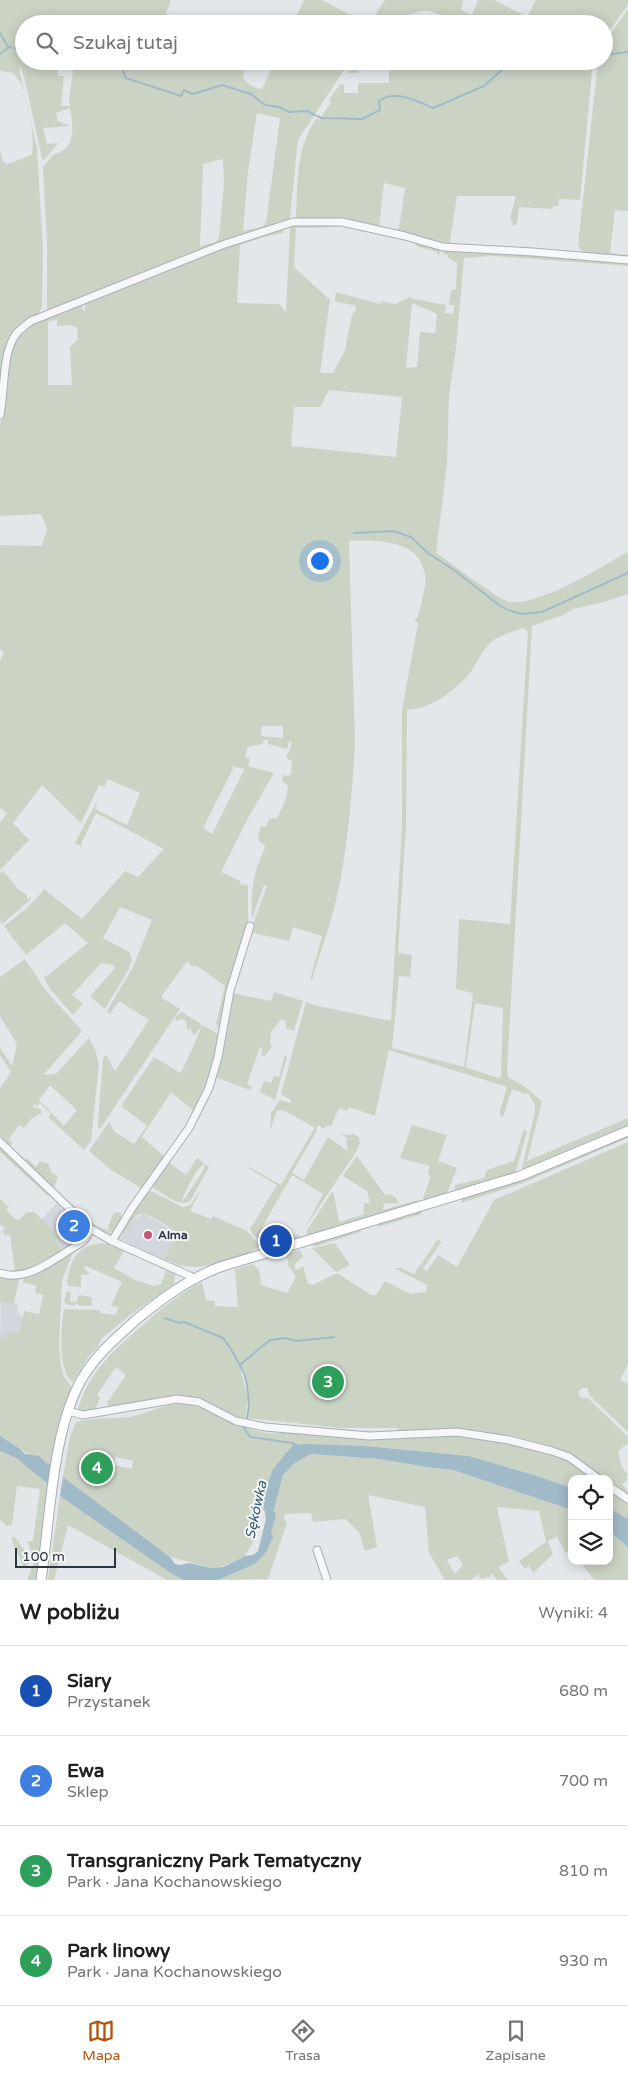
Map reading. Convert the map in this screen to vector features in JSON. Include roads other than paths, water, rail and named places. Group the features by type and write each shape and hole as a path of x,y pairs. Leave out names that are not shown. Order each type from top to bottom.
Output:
{"main road":[{"path":"41,1580 60,1445 68,1411 83,1378 106,1348 163,1298 193,1279 225,1266 520,1176 628,1131"}],"street":[{"path":"0,414 4,396 8,348 17,332 31,321 222,246 294,222 342,222 405,236 442,247 628,260"},
{"path":"112,1241 132,1208 189,1128 206,1095 218,1057 230,992 250,926"},
{"path":"0,1142 91,1229 112,1241 172,1267 193,1279"},
{"path":"0,1273 16,1276 29,1273 81,1243 86,1239 91,1229"},
{"path":"68,1411 83,1415 177,1399 199,1402 236,1421 265,1427 369,1436 458,1432 510,1440 552,1451 569,1457 594,1475"},
{"path":"613,1489 628,1499"},
{"path":"316,1550 327,1580"}],"water":[{"path":"0,1436 25,1454 39,1456 46,1463 51,1464 48,1484 16,1458 0,1451"},
{"path":"293,1445 366,1446 469,1456 568,1487 568,1509 453,1470 379,1459 311,1454 295,1463 283,1475 274,1510 276,1517 271,1532 273,1537 266,1552 255,1564 218,1580 183,1580 60,1496 63,1477 170,1557 175,1564 189,1563 212,1568 223,1567 245,1556 253,1555 258,1551 266,1519 262,1497 273,1469"},
{"path":"613,1510 628,1519 628,1547 613,1534"}],"waterway":[{"path":"0,33 8,47 11,47"},
{"path":"0,54 8,48"},
{"path":"613,54 628,52"},
{"path":"122,70 126,78 181,96 184,90 193,94 222,85 251,94 265,105 279,107 289,112 307,111 315,115"},
{"path":"317,116 322,118 362,119 380,110 379,101 392,96 406,97 433,108 484,86 502,70"},
{"path":"354,533 393,531 411,537 429,554 454,570 499,605 521,614 542,612 628,573"},
{"path":"165,1318 179,1323 184,1322 223,1338 244,1373 249,1405 247,1418"},
{"path":"241,1364 270,1340 286,1338 296,1341 334,1337"},
{"path":"244,1428 250,1437 296,1445"}],"place":[{"name":"Ewa","path":"74,1226"},
{"name":"Alma","path":"148,1235"},
{"name":"Siary","path":"276,1241"},
{"name":"Transgraniczny Park Tematyczny","path":"328,1382"},
{"name":"Park linowy","path":"97,1468"}],"water label":[{"name":"Sękówka","path":"256,1510"}]}
